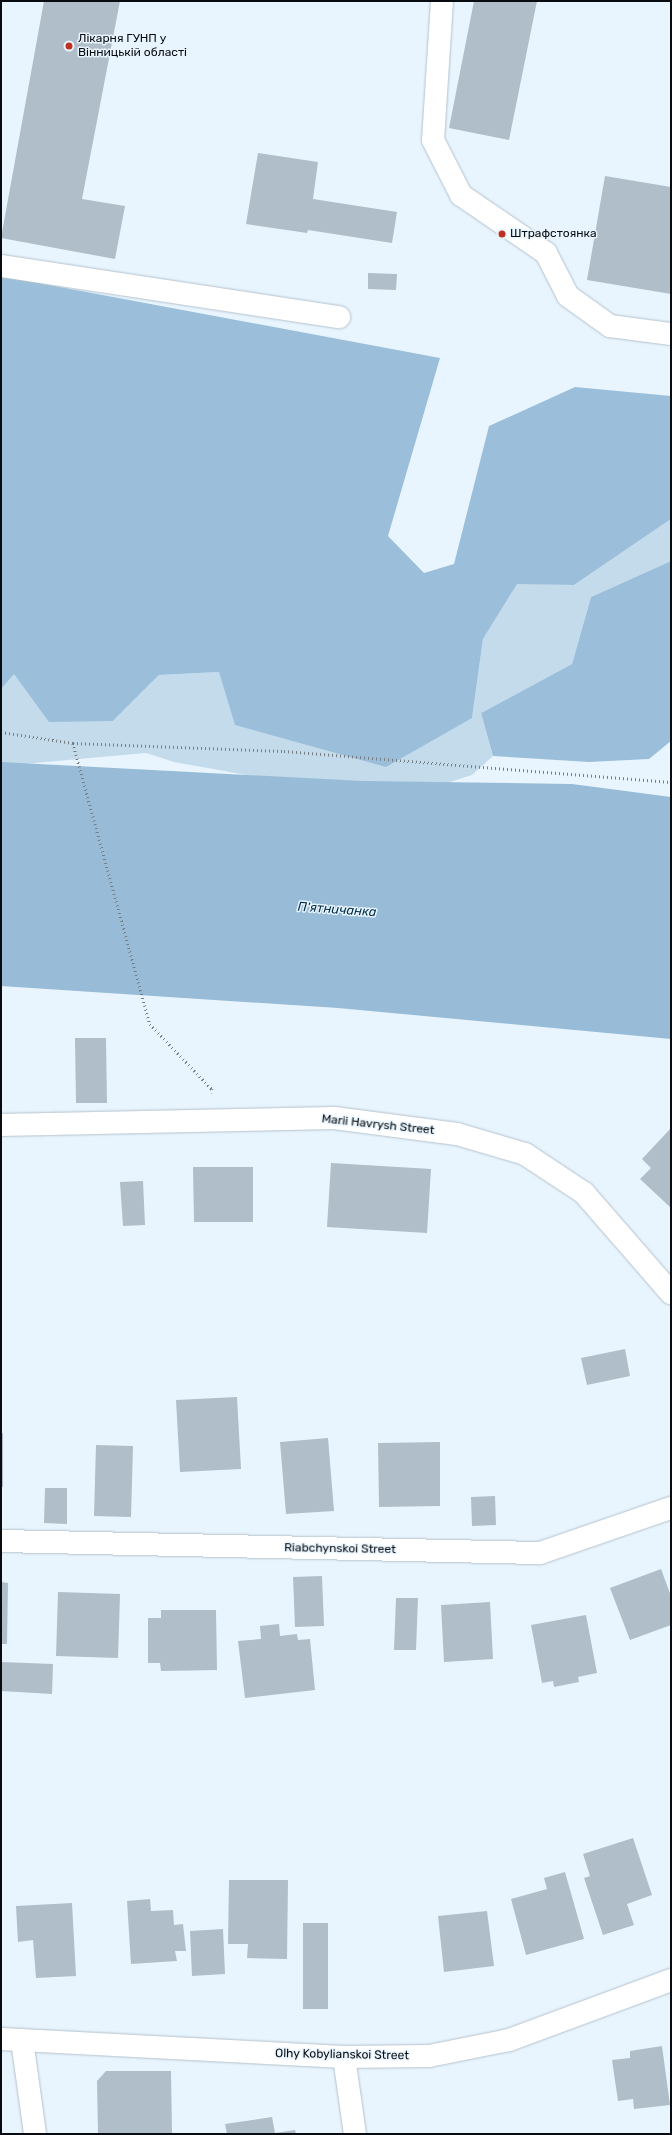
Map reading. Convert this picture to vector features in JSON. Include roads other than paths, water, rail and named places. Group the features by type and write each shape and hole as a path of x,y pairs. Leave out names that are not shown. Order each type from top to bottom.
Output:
{"street":[{"path":"442,1 433,140 461,195 546,253 568,296 610,326 671,334"},
{"path":"1,266 339,317"},
{"name":"Marii Havrysh Street","path":"1,1125 334,1118 457,1134 525,1154 584,1193 671,1293"},
{"name":"Riabchynskoi Street","path":"1,1541 540,1553 671,1508"},
{"name":"Olhy Kobylianskoi Street","path":"12,2040 344,2057 429,2056 509,2040 671,1980"},
{"path":"12,2040 35,2134"},
{"path":"344,2057 355,2134"}],"water":[{"name":"П'ятничанка","path":"1,762 363,781 572,784 671,797 671,1039 338,1008 1,986"}],"place":[{"name":"Лікарня ГУНП у Вінницькій області","path":"69,46"},
{"name":"Штрафстоянка","path":"502,234"}]}
